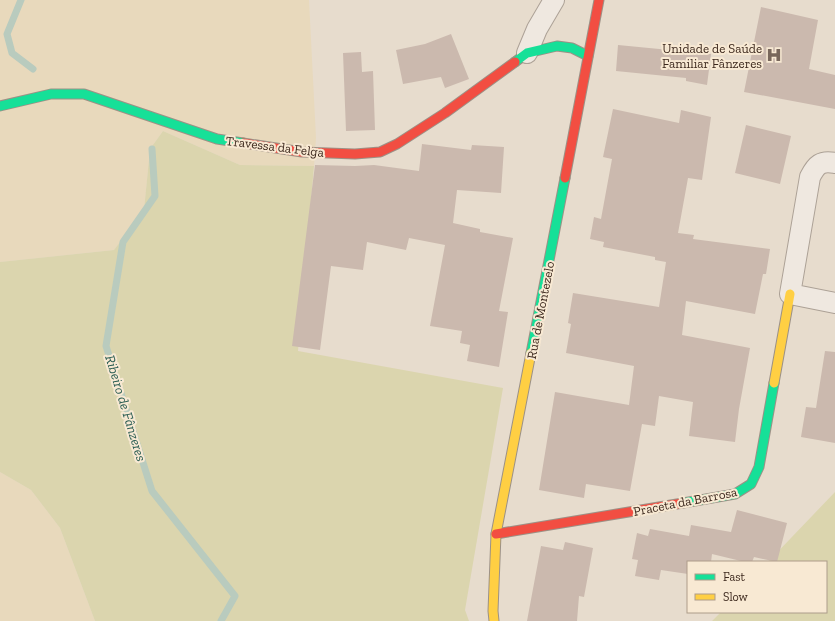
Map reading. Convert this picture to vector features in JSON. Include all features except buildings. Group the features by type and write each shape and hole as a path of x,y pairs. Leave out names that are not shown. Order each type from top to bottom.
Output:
{"street":[{"path":"527,54 537,28 554,0"},
{"name":"Rua de Montezelo","path":"494,621 493,611 496,534 599,0"},
{"name":"Travessa da Felga","path":"0,106 51,94 84,94 217,139 302,152 355,154 380,152 397,144 445,112 527,54 557,46 572,48 588,56"},
{"name":"Praceta da Barrosa","path":"496,534 735,494 751,484 759,467 810,177 816,166 827,161 835,163"},
{"path":"790,294 835,303"}],"shaded area":[{"path":"0,0 309,0 316,138 314,166 240,165 163,131 150,149 144,210 114,250 0,262"},
{"path":"163,131 240,165 314,166 298,351 503,388 465,610 469,621 95,621 60,528 31,490 0,472 0,262 114,250 144,210 150,149"},
{"path":"0,472 31,490 60,528 95,621 0,621"},
{"path":"835,492 835,621 712,621 720,613 827,613 827,561 769,561"}],"waterway":[{"name":"Ribeiro de Fânzeres","path":"21,0 7,34 12,53 33,69"},
{"name":"Ribeiro de Fânzeres","path":"152,149 155,196 123,242 106,346 152,491 235,596 221,621"}],"traffic: fast":[{"path":"515,62 527,53 557,46 572,48 588,56"},
{"path":"0,106 51,94 84,94 217,139 243,143"},
{"path":"531,353 565,178"},
{"path":"683,503 735,494 751,484 759,467 774,383"}],"traffic: slow":[{"path":"774,383 790,294"},
{"path":"494,621 493,611 496,534 531,353"}],"traffic: jam":[{"path":"565,178 599,0"},
{"path":"243,143 302,152 355,154 380,152 397,144 445,113 515,62"},
{"path":"496,534 683,503"}],"place":[{"name":"Unidade de Saúde Familiar Fânzeres","path":"774,55"}]}
